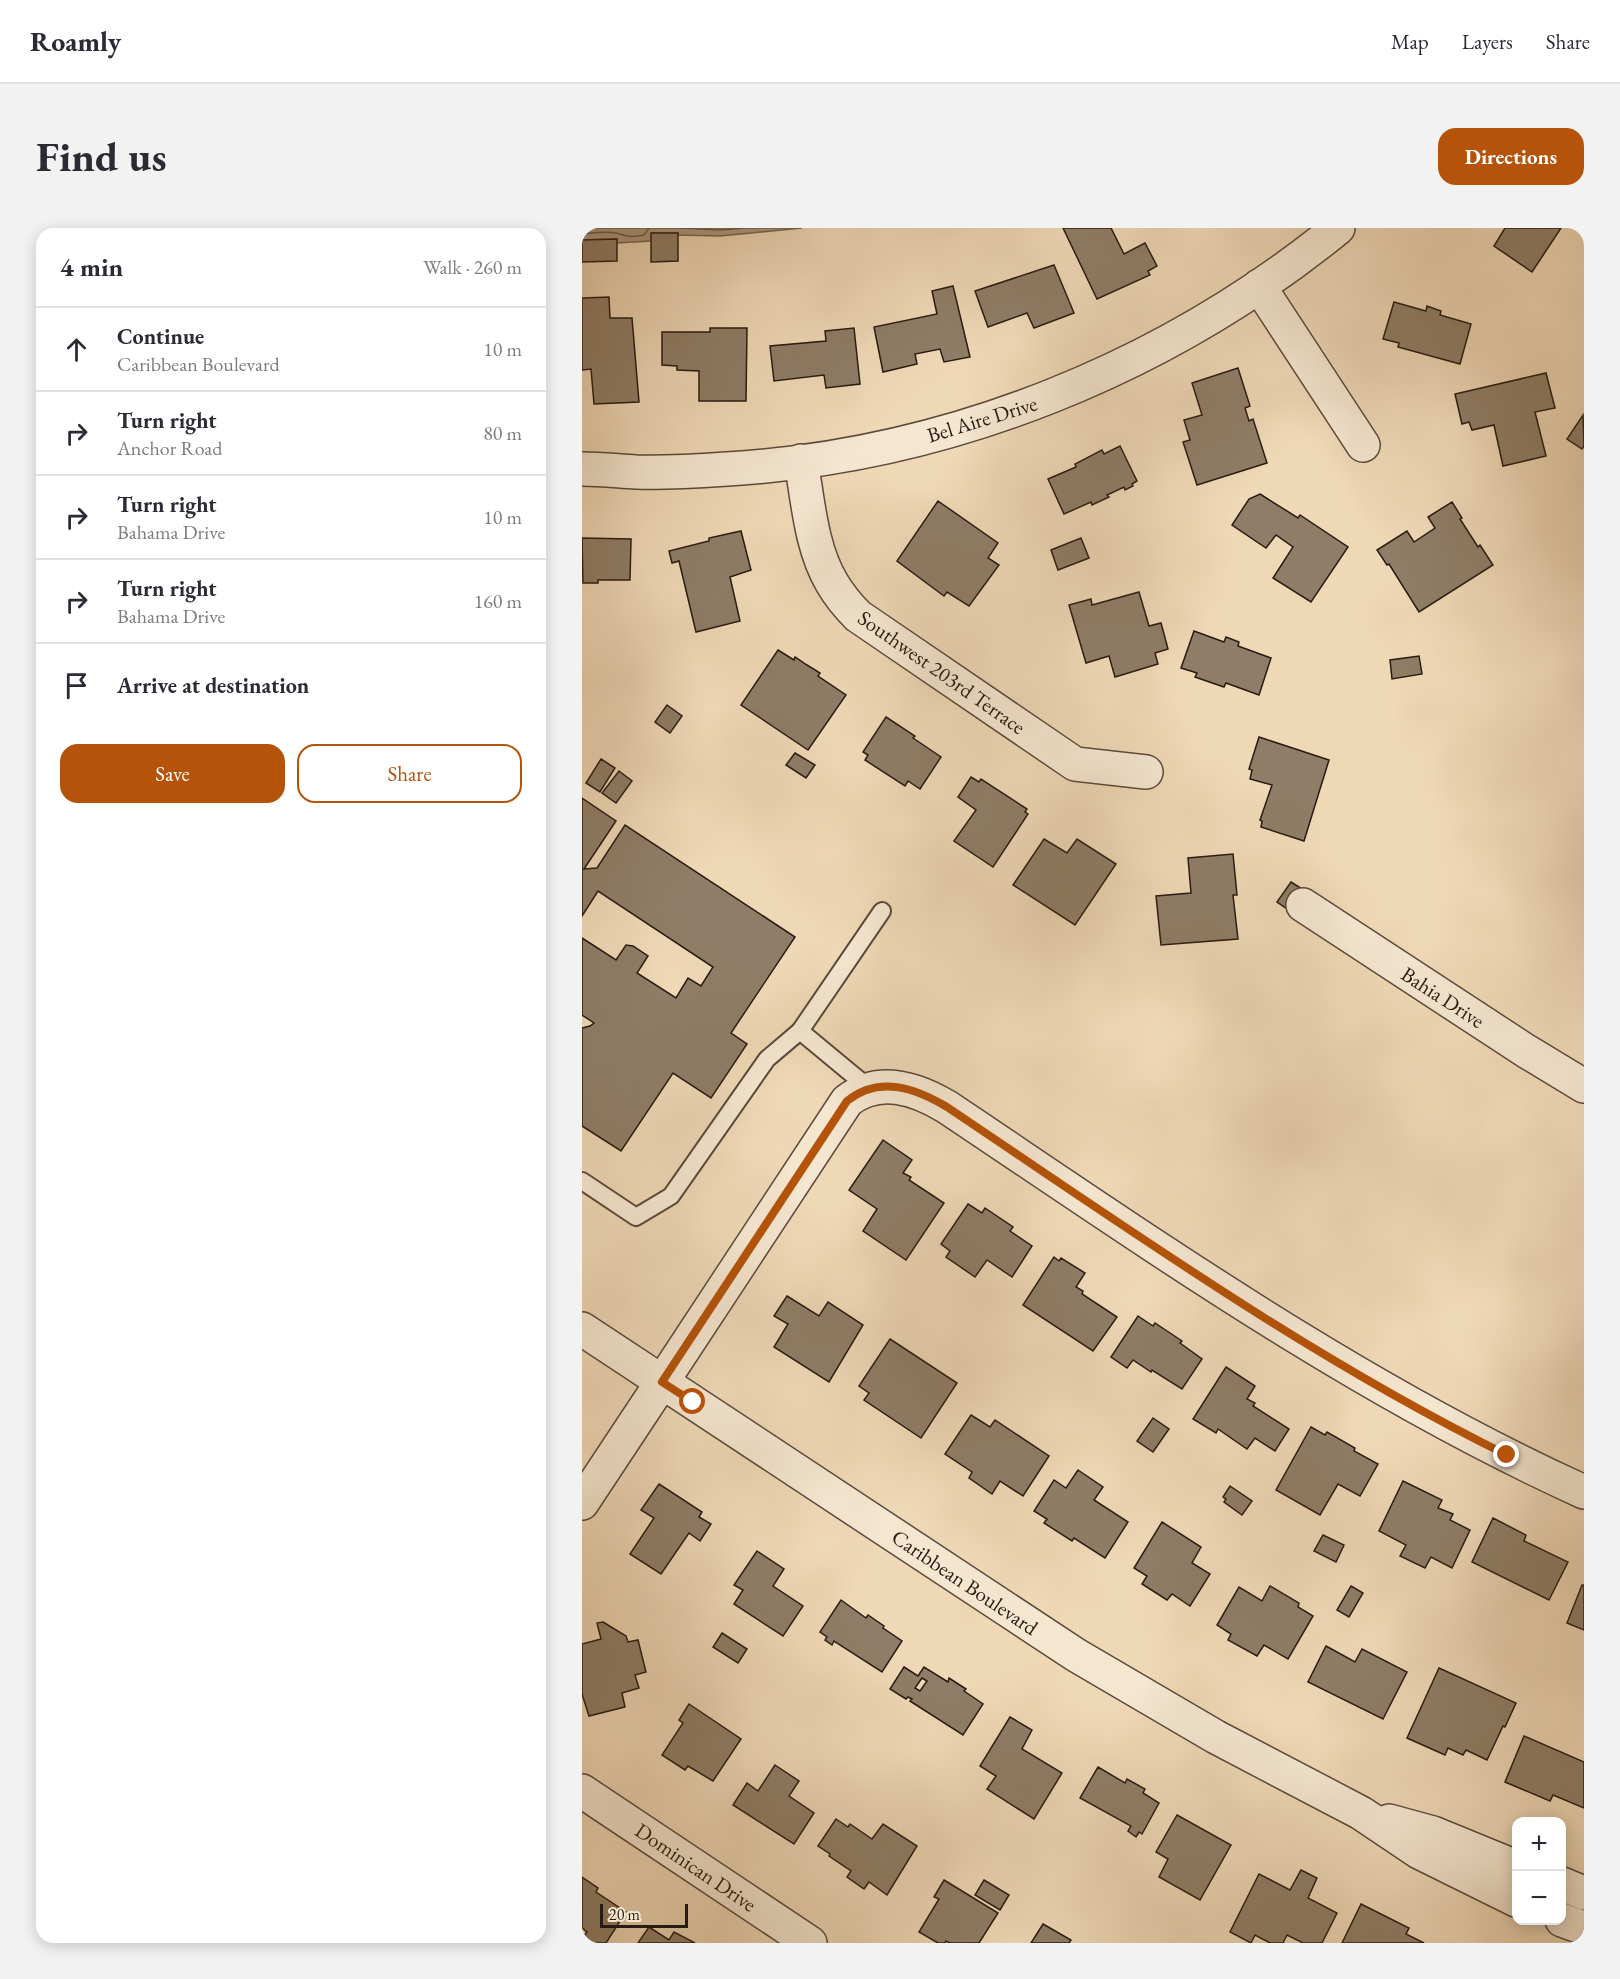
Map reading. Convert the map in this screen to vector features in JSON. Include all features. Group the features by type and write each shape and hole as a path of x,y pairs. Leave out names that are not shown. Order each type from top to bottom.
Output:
{"street":[{"name":"Bel Aire Drive","path":"582,469 636,472 727,469 801,461 867,451 968,425 1082,385 1138,357 1197,325 1289,267 1338,228"},
{"path":"1259,286 1364,445"},
{"name":"Southwest 203rd Terrace","path":"801,461 813,531 824,567 843,599 858,616 1075,764 1146,772"},
{"name":"Bahia Drive","path":"1303,905 1526,1052 1584,1086"},
{"path":"582,1503 840,1110 858,1092 870,1089 901,1088 919,1092 933,1099 1314,1347 1464,1434 1584,1492"},
{"name":"Caribbean Boulevard","path":"582,1329 1076,1655 1216,1737 1361,1813 1419,1852 1512,1898"},
{"name":"Dominican Drive","path":"582,1791 810,1943"},
{"name":"Caribbean Boulevard","path":"1361,1813 1432,1833 1512,1865"},
{"path":"1566,1886 1584,1893"},
{"path":"1566,1921 1584,1928"}],"lane":[{"path":"582,1181 636,1217 671,1196 767,1059 800,1031 882,911"},
{"path":"800,1031 870,1089"}],"water":[{"path":"582,228 802,228 720,236 652,233 651,241 617,243 616,239 582,240"}],"building":[{"path":"1063,228 1111,228 1124,254 1145,243 1157,266 1148,271 1150,275 1097,299"},
{"path":"1505,228 1561,228 1532,272 1494,246"},
{"path":"651,233 678,233 678,261 651,262"},
{"path":"617,239 617,261 582,262 582,240"},
{"path":"1054,265 1074,313 1034,328 1027,313 988,327 975,291"},
{"path":"953,286 970,357 944,362 940,349 915,354 917,364 883,372 874,327 937,314 932,291"},
{"path":"609,297 610,318 632,318 639,402 594,404 591,369 582,370 582,298"},
{"path":"1394,302 1426,311 1427,306 1441,311 1440,315 1471,324 1460,364 1398,347 1399,343 1383,339"},
{"path":"710,328 747,328 746,401 699,401 699,371 677,370 677,366 662,365 662,332 710,332"},
{"path":"854,328 860,384 826,388 824,375 774,381 770,346 826,341 825,331"},
{"path":"1238,368 1250,406 1245,408 1249,421 1253,419 1267,463 1197,485 1183,442 1190,440 1184,420 1202,415 1192,383"},
{"path":"1546,373 1555,408 1535,412 1546,456 1503,466 1494,425 1472,430 1469,422 1462,424 1455,394"},
{"path":"1583,415 1584,446 1582,449 1567,439"},
{"path":"1120,446 1137,481 1132,484 1133,486 1125,490 1124,487 1092,505 1091,502 1064,514 1048,479 1076,467 1075,464 1102,450 1104,454"},
{"path":"1260,494 1298,518 1300,515 1348,547 1311,602 1273,578 1293,547 1276,535 1266,548 1232,525 1249,499"},
{"path":"938,501 998,543 988,558 999,565 969,606 947,592 944,596 897,561"},
{"path":"1452,502 1478,547 1480,545 1493,565 1419,612 1389,564 1387,565 1377,550 1407,531 1414,542 1435,528 1428,517"},
{"path":"741,531 751,570 730,577 740,621 696,632 679,561 672,563 669,551 709,541 709,538"},
{"path":"582,538 631,539 630,580 598,580 598,583 583,583"},
{"path":"1081,538 1089,558 1058,570 1051,550"},
{"path":"1139,592 1149,626 1161,623 1168,649 1155,653 1158,664 1115,677 1109,656 1086,663 1069,605 1091,599 1092,605"},
{"path":"1194,631 1224,642 1226,637 1239,642 1238,646 1271,658 1259,695 1226,683 1224,687 1195,677 1197,673 1181,668"},
{"path":"778,650 794,660 795,657 820,673 818,676 846,695 808,750 741,705"},
{"path":"1419,656 1422,674 1392,679 1390,660"},
{"path":"667,705 682,716 670,733 655,722"},
{"path":"886,717 941,757 920,789 908,781 905,786 865,760 868,755 863,752"},
{"path":"1259,737 1329,760 1304,841 1261,827 1262,821 1260,820 1272,785 1250,779 1252,770 1249,769"},
{"path":"795,753 815,765 806,778 786,765"},
{"path":"601,759 615,768 600,792 586,783"},
{"path":"619,771 632,781 616,803 602,793"},
{"path":"971,777 979,782 981,779 1027,809 1025,812 1028,814 993,867 954,841 976,810 958,797"},
{"path":"582,798 616,821 584,869 597,868 625,825 795,937 731,1033 747,1044 711,1098 673,1073 621,1151 582,1126 582,1028 594,1023 582,1015 582,938 616,960 626,945 633,946 648,956 637,973 676,998 688,978 701,986 713,967 598,891 582,916"},
{"path":"1044,839 1067,853 1077,839 1116,864 1075,925 1013,885"},
{"path":"1233,854 1237,895 1233,895 1238,939 1161,945 1156,896 1191,893 1188,858"},
{"path":"1291,882 1307,892 1293,913 1277,902"},
{"path":"883,1140 912,1160 903,1173 911,1177 909,1180 944,1203 906,1260 863,1231 877,1209 849,1190"},
{"path":"968,1204 982,1213 985,1208 1013,1227 1010,1231 1032,1246 1012,1277 987,1260 975,1277 946,1257 950,1251 941,1244"},
{"path":"1054,1257 1059,1261 1061,1258 1085,1273 1076,1287 1083,1291 1082,1294 1117,1317 1093,1351 1023,1305"},
{"path":"787,1296 819,1316 828,1302 863,1325 829,1382 774,1347 788,1324 774,1316"},
{"path":"1138,1316 1153,1326 1155,1323 1182,1341 1180,1343 1202,1359 1182,1389 1133,1360 1127,1368 1111,1357"},
{"path":"890,1339 957,1383 921,1438 864,1400 869,1393 859,1386"},
{"path":"1226,1367 1255,1386 1247,1399 1255,1403 1253,1406 1289,1429 1275,1451 1255,1438 1247,1449 1218,1429 1216,1433 1193,1419"},
{"path":"971,1415 990,1427 995,1420 1049,1456 1023,1496 1000,1481 992,1494 969,1478 972,1472 945,1454"},
{"path":"1153,1418 1169,1429 1153,1452 1137,1441"},
{"path":"1311,1427 1325,1435 1327,1432 1378,1464 1360,1496 1338,1484 1320,1515 1276,1490"},
{"path":"1078,1470 1103,1487 1094,1500 1128,1522 1105,1558 1074,1538 1072,1541 1044,1523 1047,1519 1034,1511 1054,1480 1066,1488"},
{"path":"1403,1481 1442,1500 1438,1508 1453,1514 1450,1520 1470,1530 1452,1568 1431,1557 1425,1568 1400,1556 1406,1545 1379,1531"},
{"path":"659,1484 702,1512 699,1517 711,1524 700,1541 689,1533 661,1574 630,1554 654,1518 641,1510"},
{"path":"1230,1486 1252,1501 1242,1515 1224,1502 1226,1499 1223,1497"},
{"path":"1493,1518 1526,1535 1524,1541 1568,1562 1549,1600 1472,1562"},
{"path":"1162,1522 1201,1547 1192,1563 1210,1574 1190,1606 1172,1594 1167,1600 1142,1584 1147,1576 1134,1568"},
{"path":"1323,1535 1344,1545 1336,1562 1314,1551"},
{"path":"757,1551 784,1569 773,1586 803,1606 783,1636 734,1604 743,1590 734,1585"},
{"path":"1582,1585 1584,1585 1584,1630 1567,1623"},
{"path":"1270,1586 1299,1603 1298,1607 1313,1616 1288,1659 1264,1645 1257,1656 1228,1640 1231,1634 1217,1625 1239,1587 1262,1601"},
{"path":"1351,1586 1363,1593 1349,1617 1337,1610"},
{"path":"841,1600 866,1618 868,1615 902,1641 882,1672 834,1641 832,1645 820,1632"},
{"path":"603,1622 626,1636 628,1642 638,1640 646,1672 635,1675 639,1688 622,1693 625,1707 589,1716 582,1694 582,1644 601,1639 597,1623"},
{"path":"722,1633 747,1649 738,1663 713,1647"},
{"path":"1326,1646 1355,1662 1362,1649 1407,1672 1383,1719 1308,1682"},
{"path":"904,1667 918,1676 924,1667 948,1682 949,1678 983,1704 963,1735 910,1701 912,1699 908,1697 906,1699 890,1689","holes":["922,1678 927,1681 920,1691 915,1688"]},
{"path":"1439,1668 1516,1703 1487,1760 1466,1750 1463,1755 1448,1748 1445,1755 1407,1738"},
{"path":"689,1704 741,1739 713,1781 688,1766 685,1770 662,1755 683,1723 679,1720"},
{"path":"1010,1717 1032,1730 1022,1749 1062,1773 1034,1819 987,1789 996,1776 980,1766"},
{"path":"1524,1736 1584,1762 1584,1808 1553,1795 1550,1801 1505,1782"},
{"path":"775,1765 799,1781 789,1796 814,1813 794,1844 733,1805 747,1783 758,1791"},
{"path":"1098,1767 1125,1783 1127,1779 1145,1789 1143,1793 1159,1803 1142,1834 1139,1832 1136,1837 1128,1831 1131,1826 1080,1798"},
{"path":"1177,1815 1231,1845 1200,1900 1159,1877 1168,1859 1156,1852"},
{"path":"836,1819 848,1827 850,1824 872,1839 883,1824 917,1846 887,1895 869,1882 864,1889 847,1877 851,1871 818,1846"},
{"path":"1301,1870 1317,1878 1308,1898 1337,1913 1322,1943 1303,1943 1287,1935 1283,1943 1270,1943 1255,1935 1251,1943 1230,1932 1259,1874 1290,1890"},
{"path":"582,1877 598,1888 596,1892 626,1912 606,1943 582,1943 587,1932 582,1928"},
{"path":"944,1880 998,1913 979,1943 946,1941 938,1943 919,1932 939,1899 934,1897"},
{"path":"984,1880 1009,1895 1000,1910 975,1895"},
{"path":"1361,1904 1409,1928 1406,1934 1424,1943 1342,1943"},
{"path":"1043,1924 1071,1940 1069,1943 1031,1943"},
{"path":"649,1927 669,1940 674,1932 695,1943 638,1943"}],"route":[{"path":"693,1402 662,1382 840,1110 858,1092 883,1087 901,1088 919,1092 947,1107 1269,1320 1416,1408 1507,1455"}]}
